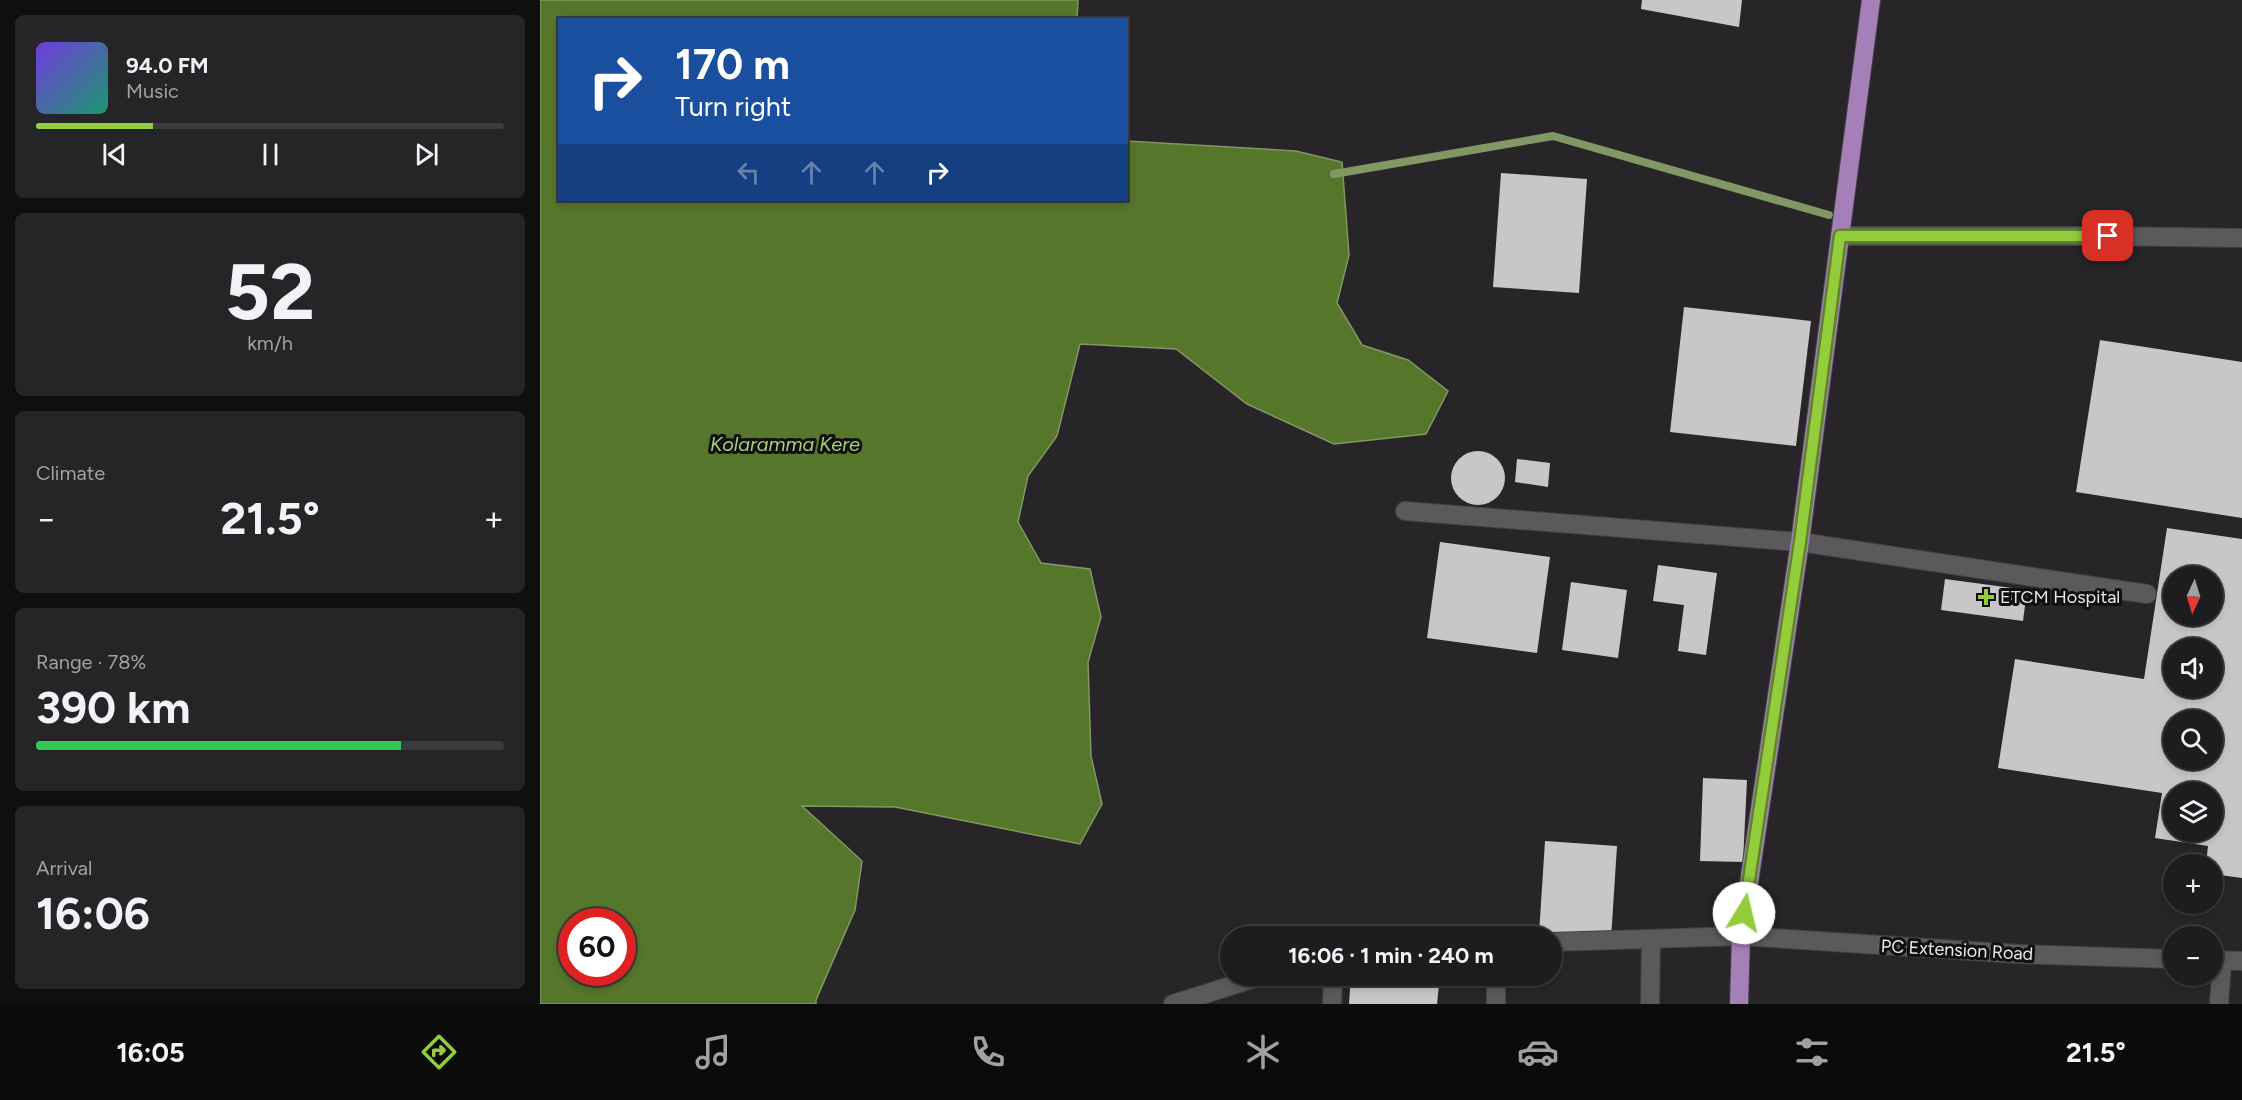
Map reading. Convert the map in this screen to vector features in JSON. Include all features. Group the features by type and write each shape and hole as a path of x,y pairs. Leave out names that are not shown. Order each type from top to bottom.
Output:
{"main road":[{"path":"1739,1004 1741,936 1800,542 1871,0"}],"street":[{"path":"1840,236 2242,238"},
{"path":"1405,511 1800,542 2147,594"},
{"name":"PC Extension Road","path":"1562,942 1741,936 2019,954 2163,959"},
{"path":"1650,1004 1651,940"},
{"path":"2223,960 2242,961"},
{"path":"1173,1004 1230,986"},
{"path":"1332,1004 1333,986"},
{"path":"1496,986 1496,1004"},
{"path":"2218,986 2219,1004"}],"water":[{"name":"Kolaramma Kere","path":"540,0 1078,0 1077,18 558,18 558,201 1128,201 1128,141 1296,151 1342,162 1349,255 1337,303 1362,345 1408,360 1448,391 1426,434 1334,444 1247,404 1176,349 1080,344 1057,436 1028,476 1018,522 1041,563 1090,569 1101,617 1088,662 1091,756 1102,804 1080,844 895,807 802,806 862,861 855,910 816,1004 540,1004"}],"building":[{"path":"1642,0 1742,0 1739,27 1641,9"},
{"path":"1501,173 1587,179 1579,293 1493,287"},
{"path":"1684,307 1811,321 1796,446 1670,432"},
{"path":"2100,340 2242,362 2242,518 2076,492"},
{"path":"1473,451 1483,451 1497,459 1503,468 1505,478 1503,488 1497,497 1483,505 1473,505 1456,493 1451,483 1451,473 1463,456"},
{"path":"1517,459 1550,463 1548,487 1515,482"},
{"path":"2167,528 2242,539 2242,878 2223,875 2223,854 2207,854 2208,846 2182,842 2223,842 2223,782 2163,782 2163,839 2155,838 2162,793 1998,768 2015,659 2144,679"},
{"path":"1440,542 1550,557 1537,653 1427,638"},
{"path":"1658,565 1717,573 1706,655 1678,651 1684,605 1653,601"},
{"path":"1945,579 2027,590 2023,621 1941,610"},
{"path":"1571,582 1627,590 1618,658 1562,650"},
{"path":"1703,778 1747,780 1743,862 1700,861"},
{"path":"1545,841 1617,846 1611,939 1562,936 1562,926 1540,926"},
{"path":"1350,986 1439,986 1437,1004 1349,1004"}],"waterway":[{"path":"1334,174 1553,136 1829,215"}],"place":[{"name":"ETCM Hospital","path":"1986,597"}],"route":[{"path":"1744,913 1800,542 1840,236 2108,236"}]}
